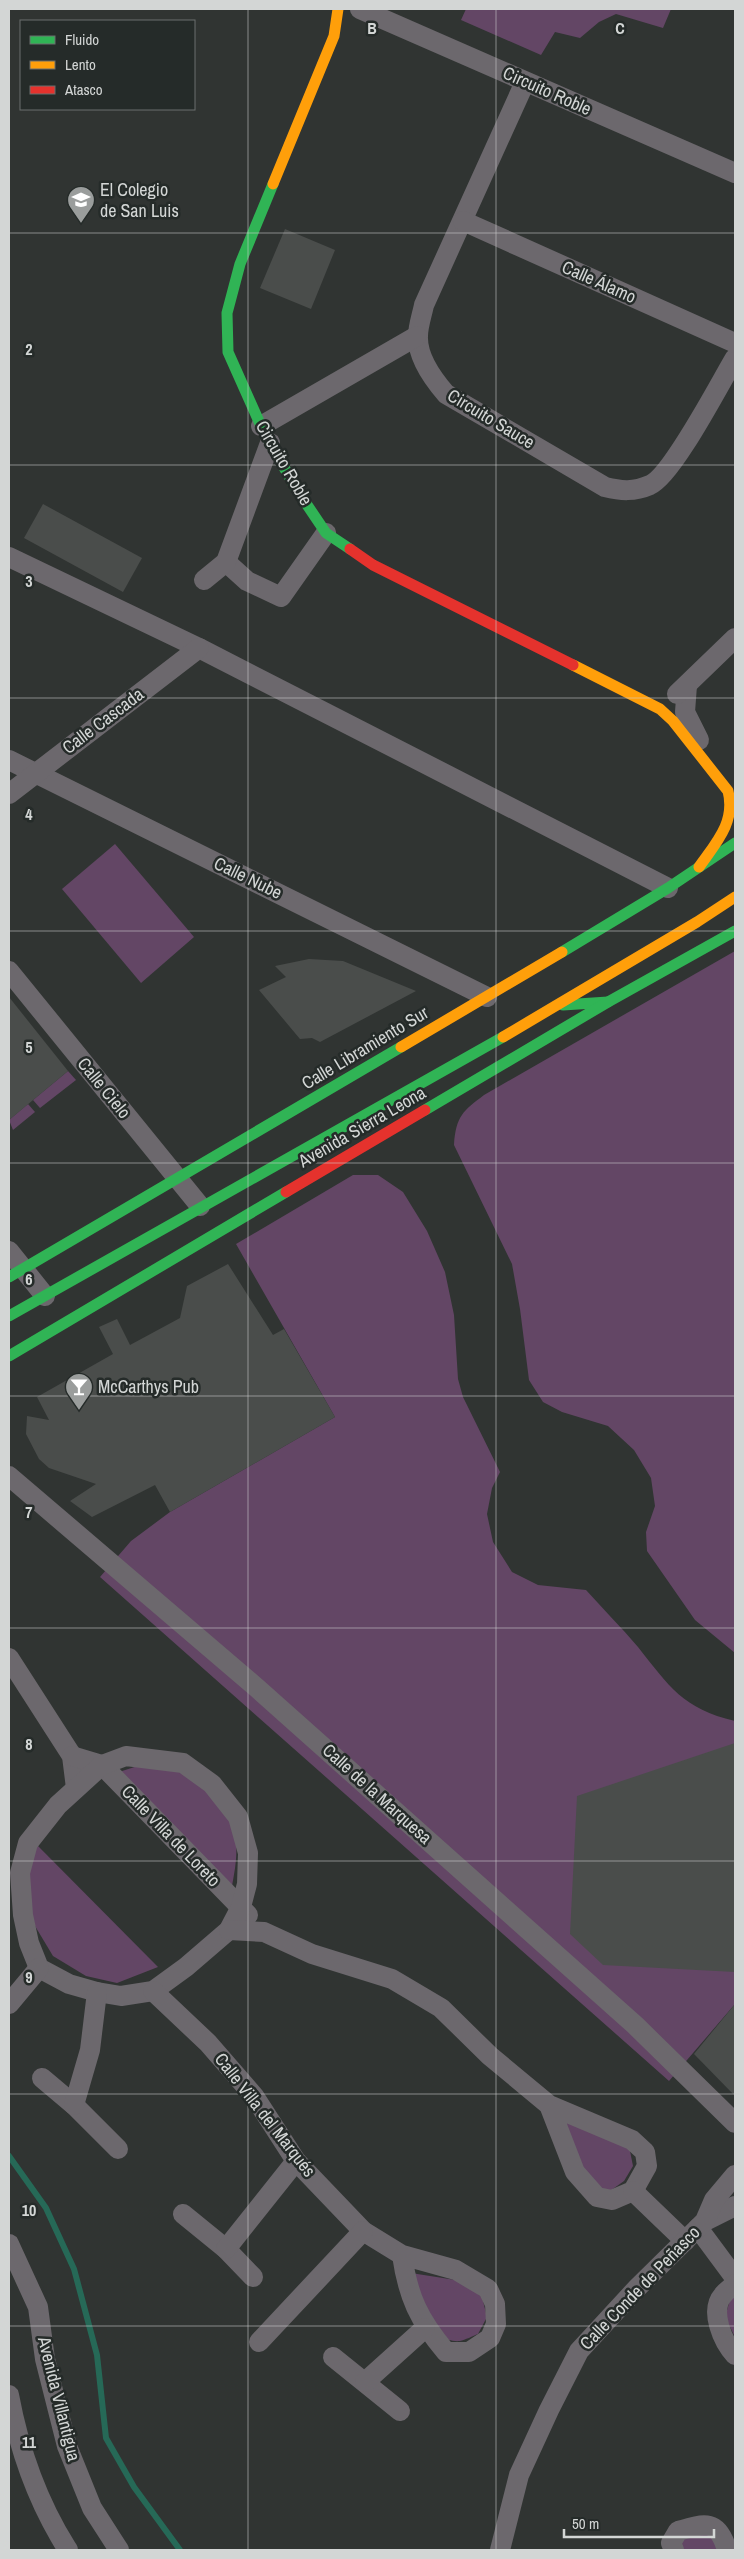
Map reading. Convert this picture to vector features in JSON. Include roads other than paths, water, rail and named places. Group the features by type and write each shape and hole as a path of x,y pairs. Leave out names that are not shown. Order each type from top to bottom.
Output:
{"main road":[{"name":"Circuito Roble","path":"338,9 334,36 240,264 227,313 228,352 265,434 295,487 326,532 373,565 660,709 733,787"},
{"path":"699,867 729,823 732,812 733,787"},
{"name":"Calle Libramiento Sur","path":"16,1272 487,997 668,888 735,843"},
{"path":"9,1316 200,1206 559,1005 735,897"},
{"name":"Avenida Sierra Leona","path":"9,1356 608,1002 735,931"},
{"path":"559,1005 608,1002"}],"street":[{"name":"Circuito Roble","path":"334,36 360,9 735,173"},
{"name":"Circuito Sauce","path":"525,82 424,305 417,336 423,361 434,381 446,394 605,487 627,492 652,485 671,465 735,358"},
{"name":"Calle Álamo","path":"463,222 735,343"},
{"path":"204,580 226,562 265,434 417,336"},
{"path":"226,562 247,581 281,597 326,532"},
{"path":"9,556 199,648 668,888"},
{"path":"660,709 735,638"},
{"name":"Calle Cascada","path":"9,794 199,648"},
{"path":"687,685 685,712 692,730 733,787"},
{"name":"Calle Nube","path":"9,760 487,997"},
{"name":"Calle Cielo","path":"9,971 200,1206"},
{"path":"9,1251 16,1272 45,1296"},
{"name":"Calle de la Marquesa","path":"9,1476 92,1550 257,1688 554,1952 652,2040 735,2123"},
{"path":"9,1658 72,1756 76,1788"},
{"path":"72,1756 102,1765"},
{"path":"126,1756 183,1763 212,1784 238,1817 248,1854 247,1884 241,1907 229,1930 186,1967 153,1991 121,1996 69,1984 39,1968 16,1917 14,1870 28,1843 58,1805 102,1765 126,1756"},
{"name":"Calle Villa de Loreto","path":"102,1765 264,1932"},
{"path":"229,1930 264,1932 312,1954 392,1979 441,2008 490,2056 549,2105 632,2140 645,2152 647,2166 633,2191 612,2200 597,2197 575,2172 549,2105"},
{"path":"9,2004 39,1968"},
{"name":"Calle Villa del Marqués","path":"153,1991 208,2043 254,2096 296,2161 363,2231 402,2255 456,2270 488,2289 495,2304 496,2324 490,2338 469,2352 446,2352 425,2328 411,2297 402,2255"},
{"path":"74,2104 90,2050 97,1992"},
{"path":"42,2078 74,2104 118,2149"},
{"path":"226,2249 296,2161"},
{"name":"Calle Conde de Peñasco","path":"500,2550 519,2475 579,2351 696,2230 714,2200 735,2175"},
{"path":"633,2191 696,2230 735,2278"},
{"name":"Calle Conde de Peñasco","path":"696,2230 735,2206"},
{"path":"183,2214 226,2249 253,2277"},
{"path":"259,2342 363,2231"},
{"name":"Avenida Villantigua","path":"9,2244 38,2307 44,2358 67,2446 92,2508 119,2550"},
{"path":"735,2284 722,2296 717,2316 727,2346 735,2356"},
{"path":"365,2382 425,2328"},
{"path":"333,2357 400,2411"},
{"path":"9,2395 34,2483 55,2530 68,2550"},
{"path":"674,2550 671,2543 678,2531 698,2525 710,2525 717,2529 723,2537 727,2550"}],"waterway":[{"path":"9,2156 46,2208 74,2269 97,2355 106,2438 134,2487 180,2550"}],"place":[{"name":"El Colegio de San Luis","path":"81,224"},
{"name":"McCarthys Pub","path":"79,1411"}]}
